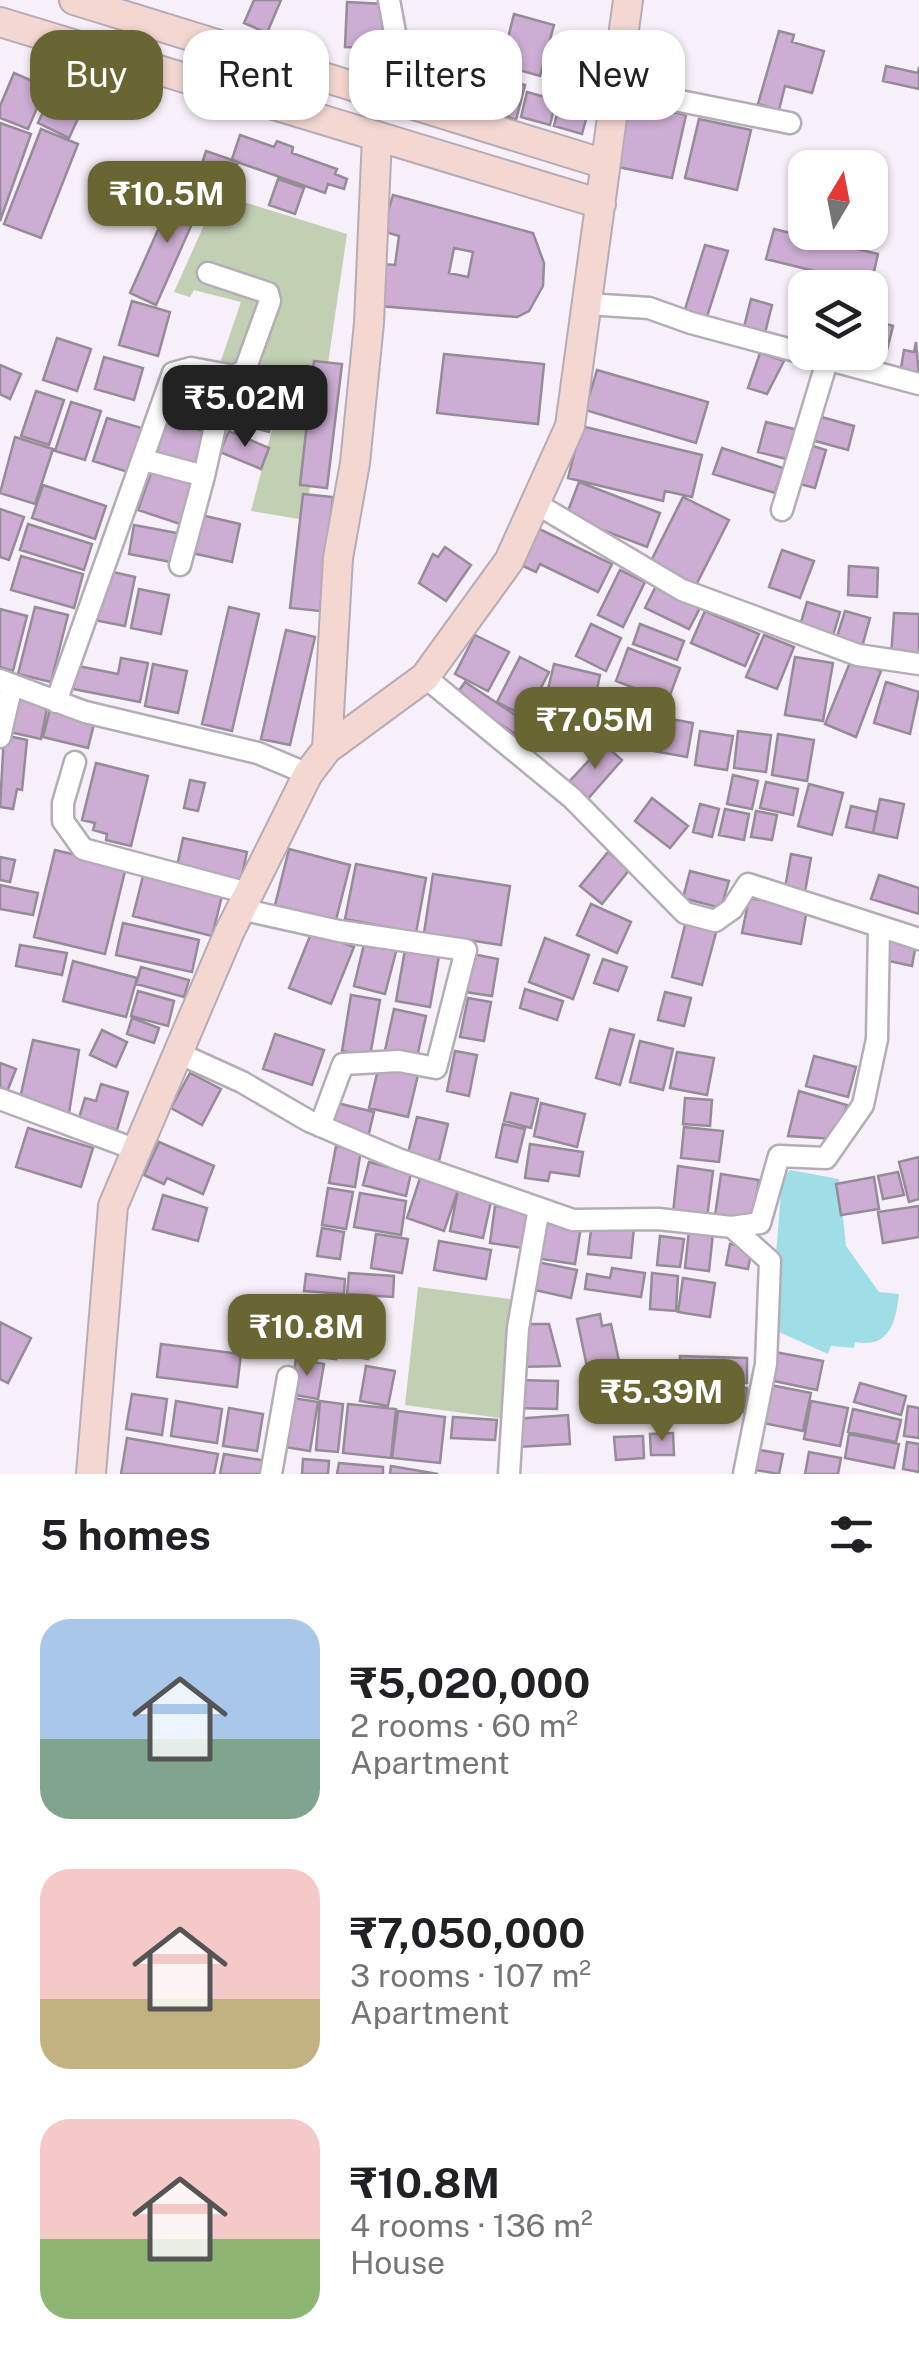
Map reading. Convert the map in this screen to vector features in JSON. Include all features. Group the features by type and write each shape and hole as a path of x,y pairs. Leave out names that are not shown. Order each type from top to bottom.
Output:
{"street":[{"path":"74,0 349,84"},
{"path":"389,0 395,30"},
{"path":"624,30 628,0"},
{"path":"0,22 601,204"},
{"path":"685,102 790,123"},
{"path":"465,120 605,164"},
{"path":"92,1474 112,1206 244,901 308,774 327,749 425,678 509,561 570,426 611,120"},
{"path":"327,749 338,558 355,464 369,323 376,136"},
{"path":"56,702 173,373 191,368 241,375 270,301 263,288 208,273"},
{"path":"587,304 649,308 788,348"},
{"path":"782,510 824,370"},
{"path":"870,370 919,384"},
{"path":"180,565 216,422"},
{"path":"144,460 204,476"},
{"path":"535,503 604,540 682,590 858,656 919,664"},
{"path":"425,678 572,798 686,913 714,921 732,909 748,884 919,939"},
{"path":"0,736 6,683 56,702 258,754 308,774"},
{"path":"76,762 63,803 63,821 83,849 340,931 466,950 436,1068 400,1061 343,1064 320,1126"},
{"path":"178,1053 242,1082 320,1126 398,1160 573,1220 658,1219 732,1228 760,1223 778,1156 826,1158 863,1105 877,1039 879,926"},
{"path":"0,1099 136,1150"},
{"path":"509,1474 518,1328 539,1208"},
{"path":"732,1228 770,1261 766,1364 744,1474"},
{"path":"271,1474 288,1378"}],"green space":[{"path":"218,194 347,234 305,520 251,511 282,391 216,375 241,302 194,290 190,297 174,292"},
{"path":"418,1287 518,1300 507,1419 405,1405"}],"water":[{"path":"790,1170 839,1179 846,1246 879,1292 899,1294 893,1323 876,1341 855,1342 854,1348 831,1346 828,1354 770,1328 782,1180"}],"building":[{"path":"254,0 281,0 268,30 244,23"},
{"path":"347,2 384,4 383,30 349,30 349,47 345,47"},
{"path":"514,14 554,25 553,30 542,30 540,76 522,71 522,30 510,30"},
{"path":"779,31 794,35 792,42 824,51 812,93 785,86 779,110 758,104"},
{"path":"886,66 918,73 919,67 919,89 883,81"},
{"path":"14,73 30,80 32,120 28,129 0,118 0,106"},
{"path":"527,92 542,96 542,120 551,120 550,125 522,117"},
{"path":"699,119 751,130 737,190 685,178"},
{"path":"39,120 77,120 69,138 38,123"},
{"path":"556,120 586,120 582,134 554,126"},
{"path":"623,120 685,120 672,178 613,166"},
{"path":"0,123 31,134 0,221"},
{"path":"41,129 78,144 41,238 4,224"},
{"path":"240,135 274,147 277,141 293,147 292,153 337,169 335,174 347,179 344,189 328,184 325,193 232,159"},
{"path":"206,151 238,162 227,195 195,184"},
{"path":"278,179 304,188 295,214 269,205"},
{"path":"177,187 203,199 156,305 130,293"},
{"path":"393,195 533,233 544,263 543,286 529,311 517,317 379,306 383,264 395,265 399,236 382,231","holes":["454,248 473,252 468,277 449,273"]},
{"path":"774,229 788,232 788,250 861,250 878,254 874,270 810,270 766,259"},
{"path":"705,245 728,251 704,326 682,319"},
{"path":"751,299 772,305 764,337 743,331"},
{"path":"132,301 170,312 158,356 119,345"},
{"path":"57,338 91,349 77,391 43,380"},
{"path":"916,342 919,377 900,374 904,350 914,352"},
{"path":"760,353 784,361 767,394 748,388"},
{"path":"444,354 544,364 538,424 437,413"},
{"path":"104,357 143,368 134,400 95,389"},
{"path":"314,361 342,364 327,488 300,485"},
{"path":"0,365 21,374 10,399 0,394"},
{"path":"597,370 708,402 696,443 585,410"},
{"path":"180,379 218,391 209,420 171,409"},
{"path":"229,389 277,401 269,432 221,419"},
{"path":"36,391 64,400 49,445 21,436"},
{"path":"71,402 101,411 85,460 55,451"},
{"path":"814,415 854,426 848,450 808,439"},
{"path":"107,418 145,429 131,473 93,461"},
{"path":"165,420 207,432 198,464 156,452"},
{"path":"766,422 798,430 790,460 758,452"},
{"path":"581,426 702,455 692,497 665,491 663,501 568,478"},
{"path":"229,431 269,448 261,469 220,452"},
{"path":"15,437 53,449 35,504 0,493"},
{"path":"807,444 826,450 815,488 796,483"},
{"path":"722,448 783,468 775,493 713,474"},
{"path":"153,467 194,481 180,524 138,510"},
{"path":"579,482 660,513 647,547 566,516"},
{"path":"43,485 106,506 95,539 32,518"},
{"path":"303,494 333,497 320,611 290,608"},
{"path":"683,497 729,520 694,589 648,567"},
{"path":"0,509 24,517 9,560 0,557"},
{"path":"201,515 240,524 232,562 192,553"},
{"path":"28,524 92,544 84,570 20,550"},
{"path":"134,525 177,533 171,562 129,554"},
{"path":"533,526 612,564 598,592 540,564 536,572 516,563"},
{"path":"445,547 471,565 446,601 419,583 433,554 438,557"},
{"path":"782,550 814,561 800,598 769,587"},
{"path":"21,556 83,574 74,608 11,590"},
{"path":"849,566 878,568 877,597 848,595"},
{"path":"104,570 135,577 125,626 94,620"},
{"path":"620,570 645,582 623,627 598,615"},
{"path":"656,586 700,608 689,629 645,608"},
{"path":"139,589 169,595 161,634 131,628"},
{"path":"807,602 840,612 832,639 799,629"},
{"path":"35,607 68,615 51,682 18,674"},
{"path":"229,607 259,614 232,731 202,724"},
{"path":"0,609 27,616 13,671 0,667"},
{"path":"705,611 759,634 745,666 691,643"},
{"path":"845,611 870,618 862,647 836,640"},
{"path":"894,613 919,614 919,659 891,657"},
{"path":"591,624 621,638 606,671 576,656"},
{"path":"640,624 684,641 677,660 633,644"},
{"path":"286,630 315,637 290,745 261,739"},
{"path":"475,635 509,652 488,691 455,674"},
{"path":"764,635 794,647 777,689 746,677"},
{"path":"628,648 680,668 668,701 616,681"},
{"path":"520,657 549,672 526,717 497,702"},
{"path":"795,657 833,663 823,721 785,715"},
{"path":"121,658 148,663 140,702 73,689 78,666 118,674"},
{"path":"851,660 881,671 856,737 825,724"},
{"path":"153,664 187,671 178,713 145,706"},
{"path":"554,664 600,675 592,713 545,702"},
{"path":"465,682 532,726 523,739 456,695"},
{"path":"886,682 919,692 910,734 874,723"},
{"path":"12,695 48,703 41,739 5,731"},
{"path":"605,697 653,711 644,741 596,727"},
{"path":"51,705 96,716 88,748 43,737"},
{"path":"660,717 693,723 687,757 654,751"},
{"path":"700,731 733,736 727,770 695,765"},
{"path":"738,731 771,735 766,772 734,768"},
{"path":"778,734 814,740 807,781 772,775"},
{"path":"4,735 27,740 22,790 17,789 13,809 0,807"},
{"path":"604,744 622,760 586,801 567,784"},
{"path":"96,763 148,776 131,846 106,840 107,834 93,830 95,823 82,820"},
{"path":"733,775 758,781 752,809 727,804"},
{"path":"190,780 205,783 198,811 184,808"},
{"path":"766,782 798,789 793,815 760,808"},
{"path":"809,784 843,793 832,835 798,826"},
{"path":"652,798 688,826 670,848 635,821"},
{"path":"880,799 904,804 897,838 873,833"},
{"path":"700,804 719,809 712,837 693,832"},
{"path":"851,806 877,812 873,833 846,827"},
{"path":"725,809 749,814 744,840 719,835"},
{"path":"756,811 777,815 772,840 751,837"},
{"path":"183,838 247,852 240,885 176,871"},
{"path":"289,849 350,865 336,920 275,905"},
{"path":"55,850 126,867 105,954 34,937"},
{"path":"608,852 630,869 602,904 580,886"},
{"path":"791,854 811,858 805,892 785,888"},
{"path":"0,857 15,860 10,882 0,880"},
{"path":"356,864 426,878 416,933 345,919"},
{"path":"690,871 729,881 721,908 683,898"},
{"path":"144,872 223,892 212,936 133,916"},
{"path":"433,874 510,886 501,945 424,933"},
{"path":"879,875 919,888 919,914 871,899"},
{"path":"0,885 38,893 33,915 0,909"},
{"path":"749,898 807,909 801,944 742,933"},
{"path":"591,904 631,922 617,953 577,935"},
{"path":"686,921 717,929 702,985 672,977"},
{"path":"123,923 199,940 192,972 116,955"},
{"path":"312,931 354,947 331,1004 289,988"},
{"path":"885,937 916,944 912,966 880,959"},
{"path":"545,938 589,955 573,999 529,982"},
{"path":"365,940 397,948 385,994 354,986"},
{"path":"20,945 67,953 62,975 16,966"},
{"path":"405,950 439,956 430,1007 396,1001"},
{"path":"472,954 498,959 492,996 465,992"},
{"path":"603,959 627,967 618,991 594,983"},
{"path":"73,961 137,978 126,1017 63,1001"},
{"path":"141,967 189,980 184,997 136,984"},
{"path":"525,989 563,1001 557,1020 520,1008"},
{"path":"138,991 174,1001 168,1026 131,1016"},
{"path":"665,992 691,998 684,1026 658,1020"},
{"path":"351,995 380,1000 370,1056 342,1051"},
{"path":"468,998 491,1002 484,1041 460,1037"},
{"path":"394,1009 426,1016 416,1062 384,1055"},
{"path":"132,1018 159,1028 154,1043 127,1034"},
{"path":"610,1029 634,1035 620,1085 596,1078"},
{"path":"102,1030 127,1042 116,1067 90,1055"},
{"path":"275,1034 324,1050 312,1085 263,1069"},
{"path":"33,1040 79,1050 69,1113 19,1103"},
{"path":"640,1041 673,1049 663,1090 630,1082"},
{"path":"455,1051 477,1055 469,1096 447,1091"},
{"path":"677,1052 714,1058 707,1095 670,1088"},
{"path":"814,1056 856,1067 848,1097 806,1086"},
{"path":"0,1063 16,1069 5,1097 0,1095"},
{"path":"379,1065 418,1075 408,1117 369,1108"},
{"path":"190,1073 221,1089 202,1125 171,1108"},
{"path":"101,1084 128,1092 117,1130 79,1118 85,1098 96,1101"},
{"path":"799,1091 847,1105 835,1139 788,1136"},
{"path":"511,1093 538,1099 531,1128 504,1121"},
{"path":"685,1098 712,1100 710,1126 683,1124"},
{"path":"337,1103 374,1112 368,1137 332,1128"},
{"path":"541,1103 585,1114 577,1147 534,1136"},
{"path":"417,1117 448,1124 439,1161 408,1153"},
{"path":"503,1124 525,1129 517,1162 496,1157"},
{"path":"684,1127 723,1131 719,1162 681,1158"},
{"path":"28,1128 93,1148 81,1187 16,1167"},
{"path":"159,1142 214,1166 203,1194 167,1178 164,1184 144,1175"},
{"path":"530,1144 583,1152 579,1176 550,1172 548,1181 525,1178"},
{"path":"336,1146 361,1150 355,1187 329,1183"},
{"path":"919,1157 919,1199 909,1202 899,1162"},
{"path":"369,1162 411,1173 406,1196 363,1185"},
{"path":"678,1166 713,1171 707,1218 673,1213"},
{"path":"898,1172 904,1195 883,1199 878,1176"},
{"path":"721,1174 759,1180 752,1222 715,1216"},
{"path":"421,1175 459,1187 444,1231 407,1218"},
{"path":"874,1177 879,1209 841,1215 836,1184"},
{"path":"328,1188 353,1192 346,1229 322,1225"},
{"path":"458,1190 492,1197 483,1238 450,1231"},
{"path":"360,1193 406,1201 401,1235 354,1227"},
{"path":"163,1195 207,1208 198,1241 153,1229"},
{"path":"495,1206 536,1212 530,1249 490,1243"},
{"path":"919,1206 919,1237 883,1243 878,1212"},
{"path":"541,1219 581,1226 575,1264 535,1258"},
{"path":"592,1222 634,1227 631,1258 588,1254"},
{"path":"322,1228 344,1232 340,1259 317,1256"},
{"path":"689,1230 713,1233 709,1271 685,1268"},
{"path":"376,1234 408,1239 402,1273 371,1268"},
{"path":"660,1236 684,1239 680,1267 657,1265"},
{"path":"439,1241 491,1250 486,1279 434,1270"},
{"path":"730,1244 752,1248 748,1269 726,1265"},
{"path":"532,1261 577,1270 571,1298 526,1288"},
{"path":"612,1268 645,1273 641,1297 585,1289 587,1274 610,1278"},
{"path":"349,1273 394,1276 393,1297 347,1294"},
{"path":"652,1273 678,1276 676,1311 650,1309"},
{"path":"306,1274 345,1279 344,1294 304,1291"},
{"path":"683,1278 715,1283 710,1317 678,1312"},
{"path":"600,1314 602,1326 611,1324 619,1361 587,1367 577,1319"},
{"path":"279,1316 340,1323 336,1359 275,1352"},
{"path":"0,1322 31,1338 8,1383 0,1379"},
{"path":"345,1324 373,1328 368,1359 340,1354"},
{"path":"519,1324 549,1324 560,1366 517,1367"},
{"path":"161,1344 241,1354 237,1387 157,1377"},
{"path":"775,1352 823,1361 817,1390 769,1380"},
{"path":"680,1356 747,1358 747,1383 679,1381"},
{"path":"296,1359 324,1364 318,1399 290,1394"},
{"path":"366,1366 395,1371 388,1406 360,1401"},
{"path":"516,1380 558,1381 557,1409 515,1408"},
{"path":"860,1383 906,1396 901,1415 854,1402"},
{"path":"765,1384 811,1393 803,1431 758,1422"},
{"path":"680,1385 713,1387 711,1411 680,1410"},
{"path":"720,1386 747,1388 745,1412 718,1409"},
{"path":"132,1394 167,1399 162,1435 126,1429"},
{"path":"293,1398 318,1402 310,1451 285,1447"},
{"path":"176,1401 222,1409 217,1443 171,1436"},
{"path":"320,1401 343,1404 338,1452 316,1450"},
{"path":"811,1401 848,1408 840,1446 804,1439"},
{"path":"348,1404 396,1409 391,1458 343,1453"},
{"path":"908,1406 919,1408 919,1438 904,1436"},
{"path":"229,1408 263,1414 257,1451 223,1446"},
{"path":"853,1409 901,1420 896,1442 848,1432"},
{"path":"398,1411 445,1417 440,1463 392,1458"},
{"path":"568,1415 570,1444 517,1447 515,1419"},
{"path":"453,1417 497,1420 495,1440 451,1438"},
{"path":"673,1433 674,1455 651,1455 650,1434"},
{"path":"849,1434 899,1444 894,1468 845,1458"},
{"path":"643,1436 644,1458 616,1460 614,1437"},
{"path":"127,1438 218,1454 214,1474 121,1474"},
{"path":"907,1442 919,1444 919,1472 903,1469"},
{"path":"754,1449 783,1454 779,1474 750,1469"},
{"path":"809,1452 841,1458 838,1474 805,1474"},
{"path":"224,1454 267,1461 265,1474 220,1474"},
{"path":"303,1459 329,1461 328,1474 302,1474"},
{"path":"339,1463 383,1467 383,1474 337,1474"},
{"path":"391,1466 438,1474 390,1474"}]}
